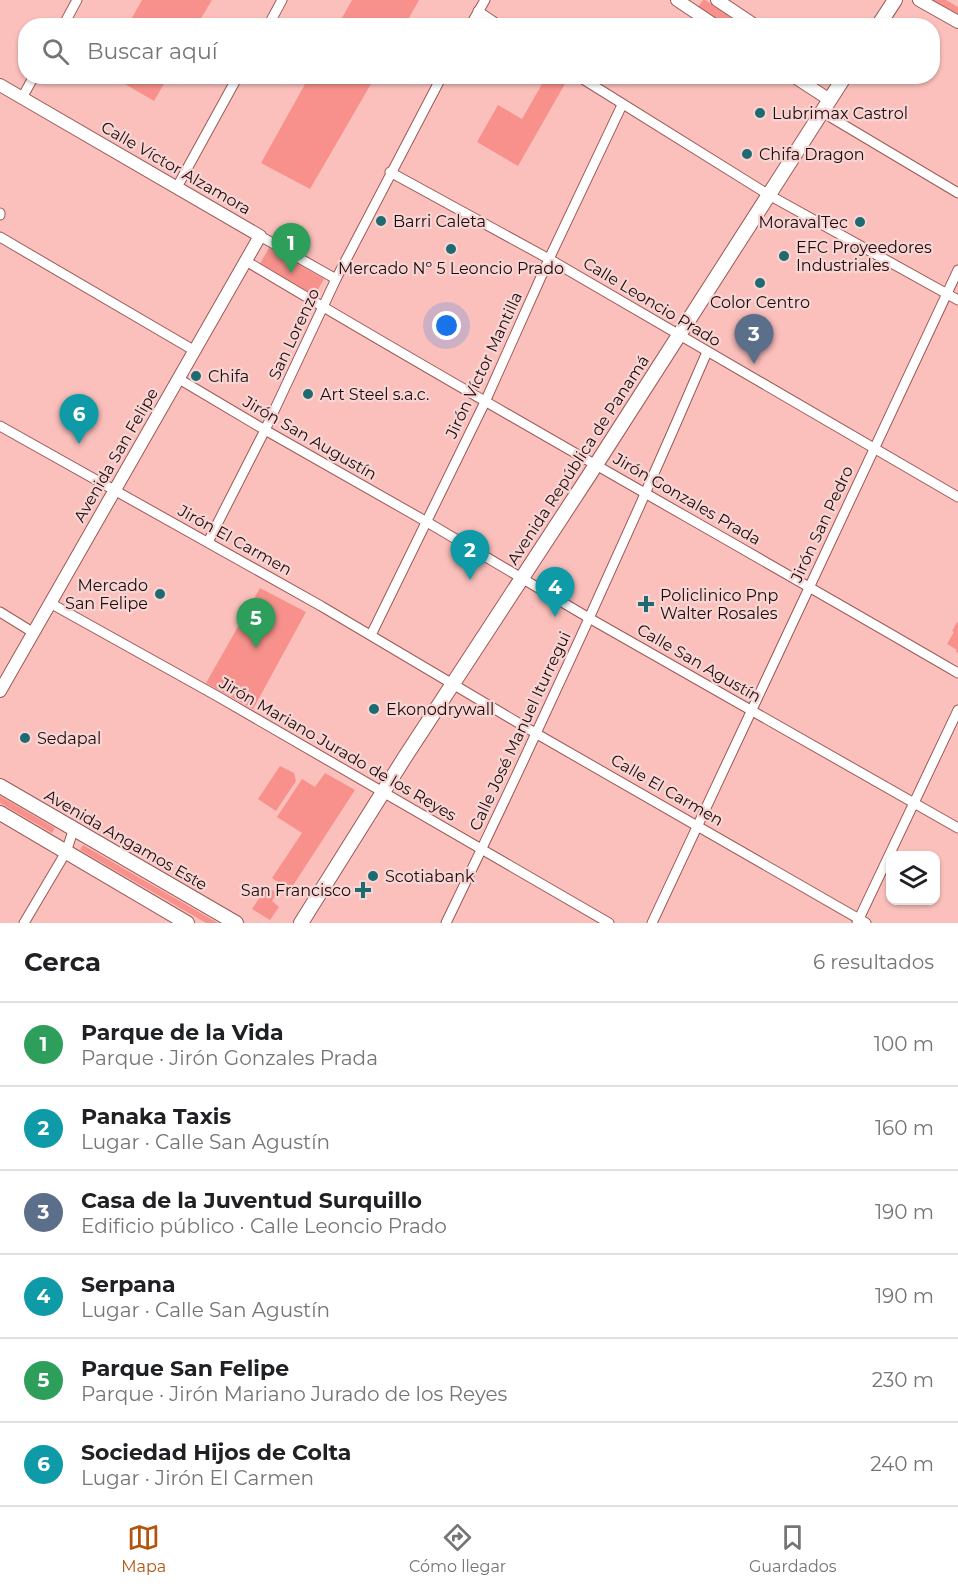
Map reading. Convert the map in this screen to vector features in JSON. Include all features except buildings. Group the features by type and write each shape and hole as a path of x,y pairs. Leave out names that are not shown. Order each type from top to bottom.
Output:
{"main road":[{"path":"883,18 895,0"},
{"name":"Avenida República de Panamá","path":"301,923 452,684 826,106 837,84"},
{"name":"Avenida Angamos Este","path":"0,786 236,923"},
{"path":"0,813 187,923"}],"street":[{"path":"67,18 77,0"},
{"path":"272,18 282,0"},
{"path":"474,18 485,0"},
{"path":"677,0 704,18"},
{"path":"717,0 744,18"},
{"path":"919,0 958,22"},
{"path":"478,11 488,18"},
{"path":"22,98 30,84"},
{"path":"177,187 234,84"},
{"name":"San Lorenzo","path":"208,542 265,430 336,279 438,84"},
{"path":"590,84 769,195 958,300"},
{"path":"802,84 826,106 958,193"},
{"name":"Calle Víctor Alzamora","path":"0,85 336,279"},
{"name":"Jirón Víctor Mantilla","path":"371,635 485,402 622,105"},
{"name":"Calle Leoncio Prado","path":"390,172 549,259 958,497"},
{"name":"Avenida San Felipe","path":"0,691 260,236"},
{"path":"0,237 195,351"},
{"name":"Jirón Gonzales Prada","path":"246,261 485,402 958,673"},
{"name":"Jirón San Pedro","path":"652,923 958,270"},
{"name":"Calle José Manuel Iturregui","path":"446,923 537,734 646,494 707,352"},
{"name":"Jirón San Augustín","path":"179,379 427,522"},
{"name":"Jirón El Carmen","path":"0,426 371,635 452,684"},
{"name":"Calle San Agustín","path":"427,522 521,579 958,828"},
{"name":"Jirón Mariano Jurado de los Reyes","path":"51,603 217,696 609,923"},
{"path":"0,612 34,633"},
{"name":"Calle El Carmen","path":"452,684 699,825 861,922"},
{"path":"861,922 913,803 958,710"},
{"path":"24,923 66,852 74,828"}],"shaded area":[{"path":"142,0 212,0 201,18 132,18"},
{"path":"352,0 419,0 409,18 342,18"},
{"path":"705,0 734,18 713,18 697,8"},
{"path":"930,0 946,0 958,7 958,16"},
{"path":"125,84 164,84 154,101"},
{"path":"305,84 371,84 310,189 261,163"},
{"path":"542,84 565,84 518,166 477,142 498,105 522,119"},
{"path":"269,248 324,279 313,298 258,267"},
{"path":"260,588 306,612 253,709 206,683"},
{"path":"958,623 958,653 947,644"},
{"path":"280,766 294,773 296,781 276,811 258,799"},
{"path":"325,773 355,790 290,890 272,878 302,833 277,817 302,779 315,787"},
{"path":"0,796 55,828 52,833 0,803"},
{"path":"83,845 218,923 206,923 80,850"},
{"path":"267,887 277,893 272,901 279,907 270,920 252,909"}],"place":[{"name":"Lubrimax Castrol","path":"760,113"},
{"name":"Chifa Dragon","path":"747,154"},
{"name":"Barri Caleta","path":"381,221"},
{"name":"MoravalTec","path":"860,222"},
{"name":"Mercado Nº 5 Leoncio Prado","path":"451,249"},
{"name":"EFC Proyeedores Industriales","path":"784,256"},
{"name":"Parque de la Vida","path":"291,273"},
{"name":"Color Centro","path":"760,283"},
{"name":"Casa de la Juventud Surquillo","path":"754,364"},
{"name":"Chifa","path":"196,376"},
{"name":"Art Steel s.a.c.","path":"308,394"},
{"name":"Sociedad Hijos de Colta","path":"79,444"},
{"name":"Panaka Taxis","path":"470,580"},
{"name":"Mercado San Felipe","path":"160,594"},
{"name":"Policlinico Pnp Walter Rosales","path":"646,604"},
{"name":"Serpana","path":"555,617"},
{"name":"Parque San Felipe","path":"256,648"},
{"name":"Ekonodrywall","path":"374,709"},
{"name":"Sedapal","path":"25,738"},
{"name":"Scotiabank","path":"373,876"},
{"name":"San Francisco","path":"363,890"}]}
